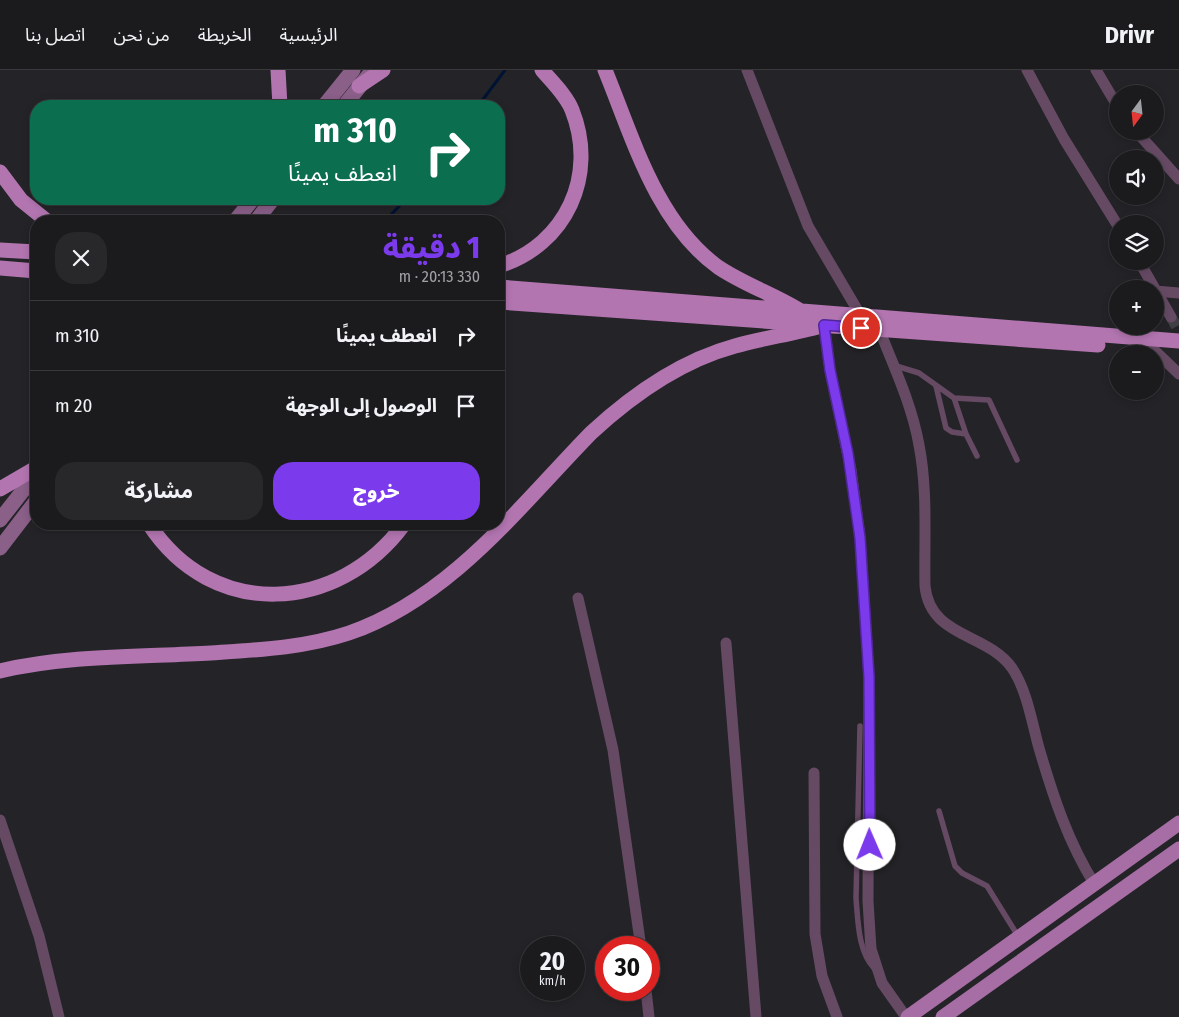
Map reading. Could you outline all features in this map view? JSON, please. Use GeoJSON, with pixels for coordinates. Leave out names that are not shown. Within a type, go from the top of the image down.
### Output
{"type":"FeatureCollection","features":[{"type":"Feature","properties":{"kind":"highway"},"geometry":{"type":"LineString","coordinates":[[278,70],[280,100]]}},
{"type":"Feature","properties":{"kind":"highway"},"geometry":{"type":"LineString","coordinates":[[359,86],[383,70]]}},
{"type":"Feature","properties":{"kind":"highway"},"geometry":{"type":"LineString","coordinates":[[505,263],[529,253],[559,226],[568,209],[580,172],[581,147],[571,109],[542,70]]}},
{"type":"Feature","properties":{"kind":"highway"},"geometry":{"type":"LineString","coordinates":[[606,70],[649,178],[689,240],[720,268],[802,312]]}},
{"type":"Feature","properties":{"kind":"highway"},"geometry":{"type":"LineString","coordinates":[[0,172],[21,200],[39,215]]}},
{"type":"Feature","properties":{"kind":"highway"},"geometry":{"type":"LineString","coordinates":[[0,250],[30,252]]}},
{"type":"Feature","properties":{"kind":"highway"},"geometry":{"type":"LineString","coordinates":[[0,268],[30,270]]}},
{"type":"Feature","properties":{"kind":"highway"},"geometry":{"type":"LineString","coordinates":[[505,287],[1179,341]]}},
{"type":"Feature","properties":{"kind":"highway"},"geometry":{"type":"LineString","coordinates":[[505,302],[1109,346]]}},
{"type":"Feature","properties":{"kind":"highway"},"geometry":{"type":"LineString","coordinates":[[505,522],[590,433],[615,411],[654,383],[691,362],[720,350],[823,326]]}},
{"type":"Feature","properties":{"kind":"highway"},"geometry":{"type":"LineString","coordinates":[[1164,350],[1179,351]]}},
{"type":"Feature","properties":{"kind":"highway"},"geometry":{"type":"LineString","coordinates":[[0,489],[30,472]]}},
{"type":"Feature","properties":{"kind":"highway"},"geometry":{"type":"LineString","coordinates":[[152,530],[167,550],[192,570],[235,588],[279,594],[308,591],[349,575],[375,557],[399,530]]}},
{"type":"Feature","properties":{"kind":"highway"},"geometry":{"type":"LineString","coordinates":[[0,672],[58,662],[296,646],[348,633],[368,626],[406,606],[454,573],[497,530]]}},
{"type":"Feature","properties":{"kind":"main road"},"geometry":{"type":"LineString","coordinates":[[329,100],[353,70]]}},
{"type":"Feature","properties":{"kind":"main road"},"geometry":{"type":"LineString","coordinates":[[348,100],[373,70]]}},
{"type":"Feature","properties":{"kind":"main road"},"geometry":{"type":"LineString","coordinates":[[240,215],[247,205]]}},
{"type":"Feature","properties":{"kind":"main road"},"geometry":{"type":"LineString","coordinates":[[261,215],[268,205]]}},
{"type":"Feature","properties":{"kind":"main road"},"geometry":{"type":"LineString","coordinates":[[0,520],[30,482]]}},
{"type":"Feature","properties":{"kind":"main road"},"geometry":{"type":"LineString","coordinates":[[0,548],[30,508]]}},
{"type":"Feature","properties":{"kind":"main road"},"geometry":{"type":"LineString","coordinates":[[907,1017],[1095,885],[1179,823]]}},
{"type":"Feature","properties":{"kind":"main road"},"geometry":{"type":"LineString","coordinates":[[943,1017],[1179,848]]}},
{"type":"Feature","properties":{"kind":"street"},"geometry":{"type":"LineString","coordinates":[[747,70],[808,226],[861,316]]}},
{"type":"Feature","properties":{"kind":"street"},"geometry":{"type":"LineString","coordinates":[[1027,70],[1064,139],[1111,215]]}},
{"type":"Feature","properties":{"kind":"street"},"geometry":{"type":"LineString","coordinates":[[1096,70],[1109,92]]}},
{"type":"Feature","properties":{"kind":"street"},"geometry":{"type":"LineString","coordinates":[[1144,140],[1179,179]]}},
{"type":"Feature","properties":{"kind":"street"},"geometry":{"type":"LineString","coordinates":[[1164,291],[1179,292]]}},
{"type":"Feature","properties":{"kind":"street"},"geometry":{"type":"LineString","coordinates":[[1164,305],[1171,317]]}},
{"type":"Feature","properties":{"kind":"street"},"geometry":{"type":"LineString","coordinates":[[823,326],[830,370],[850,462],[860,538],[870,692],[868,919],[871,949],[876,969],[889,995],[907,1017]]}},
{"type":"Feature","properties":{"kind":"street"},"geometry":{"type":"LineString","coordinates":[[879,329],[912,416],[922,460],[924,586],[927,601],[934,615],[946,626],[997,653],[1012,668],[1021,686],[1060,816],[1077,854],[1095,885]]}},
{"type":"Feature","properties":{"kind":"street"},"geometry":{"type":"LineString","coordinates":[[1164,360],[1179,374]]}},
{"type":"Feature","properties":{"kind":"street"},"geometry":{"type":"LineString","coordinates":[[578,598],[613,750],[639,936]]}},
{"type":"Feature","properties":{"kind":"street"},"geometry":{"type":"LineString","coordinates":[[726,643],[756,1017]]}},
{"type":"Feature","properties":{"kind":"street"},"geometry":{"type":"LineString","coordinates":[[814,773],[815,934],[822,976],[837,1017]]}},
{"type":"Feature","properties":{"kind":"street"},"geometry":{"type":"LineString","coordinates":[[0,820],[43,949],[60,1017]]}},
{"type":"Feature","properties":{"kind":"street"},"geometry":{"type":"LineString","coordinates":[[647,1001],[649,1017]]}},
{"type":"Feature","properties":{"kind":"lane"},"geometry":{"type":"LineString","coordinates":[[893,365],[919,373],[954,398],[985,399],[991,402],[1017,460]]}},
{"type":"Feature","properties":{"kind":"lane"},"geometry":{"type":"LineString","coordinates":[[936,386],[946,428],[952,432],[966,434]]}},
{"type":"Feature","properties":{"kind":"lane"},"geometry":{"type":"LineString","coordinates":[[954,398],[966,434],[977,456]]}},
{"type":"Feature","properties":{"kind":"lane"},"geometry":{"type":"LineString","coordinates":[[860,726],[856,898],[858,927],[865,953],[876,969]]}},
{"type":"Feature","properties":{"kind":"lane"},"geometry":{"type":"LineString","coordinates":[[939,811],[955,866],[962,873],[986,886],[1019,938]]}},
{"type":"Feature","properties":{"kind":"waterway"},"geometry":{"type":"LineString","coordinates":[[482,100],[505,70]]}},
{"type":"Feature","properties":{"kind":"waterway"},"geometry":{"type":"LineString","coordinates":[[391,215],[400,205]]}},
{"type":"Feature","properties":{"kind":"tunnel"},"geometry":{"type":"LineString","coordinates":[[1171,317],[1179,331]]}},
{"type":"Feature","properties":{"kind":"route"},"geometry":{"type":"LineString","coordinates":[[861,328],[824,325],[830,370],[838,402],[859,519],[869,677],[870,845]]}}]}
